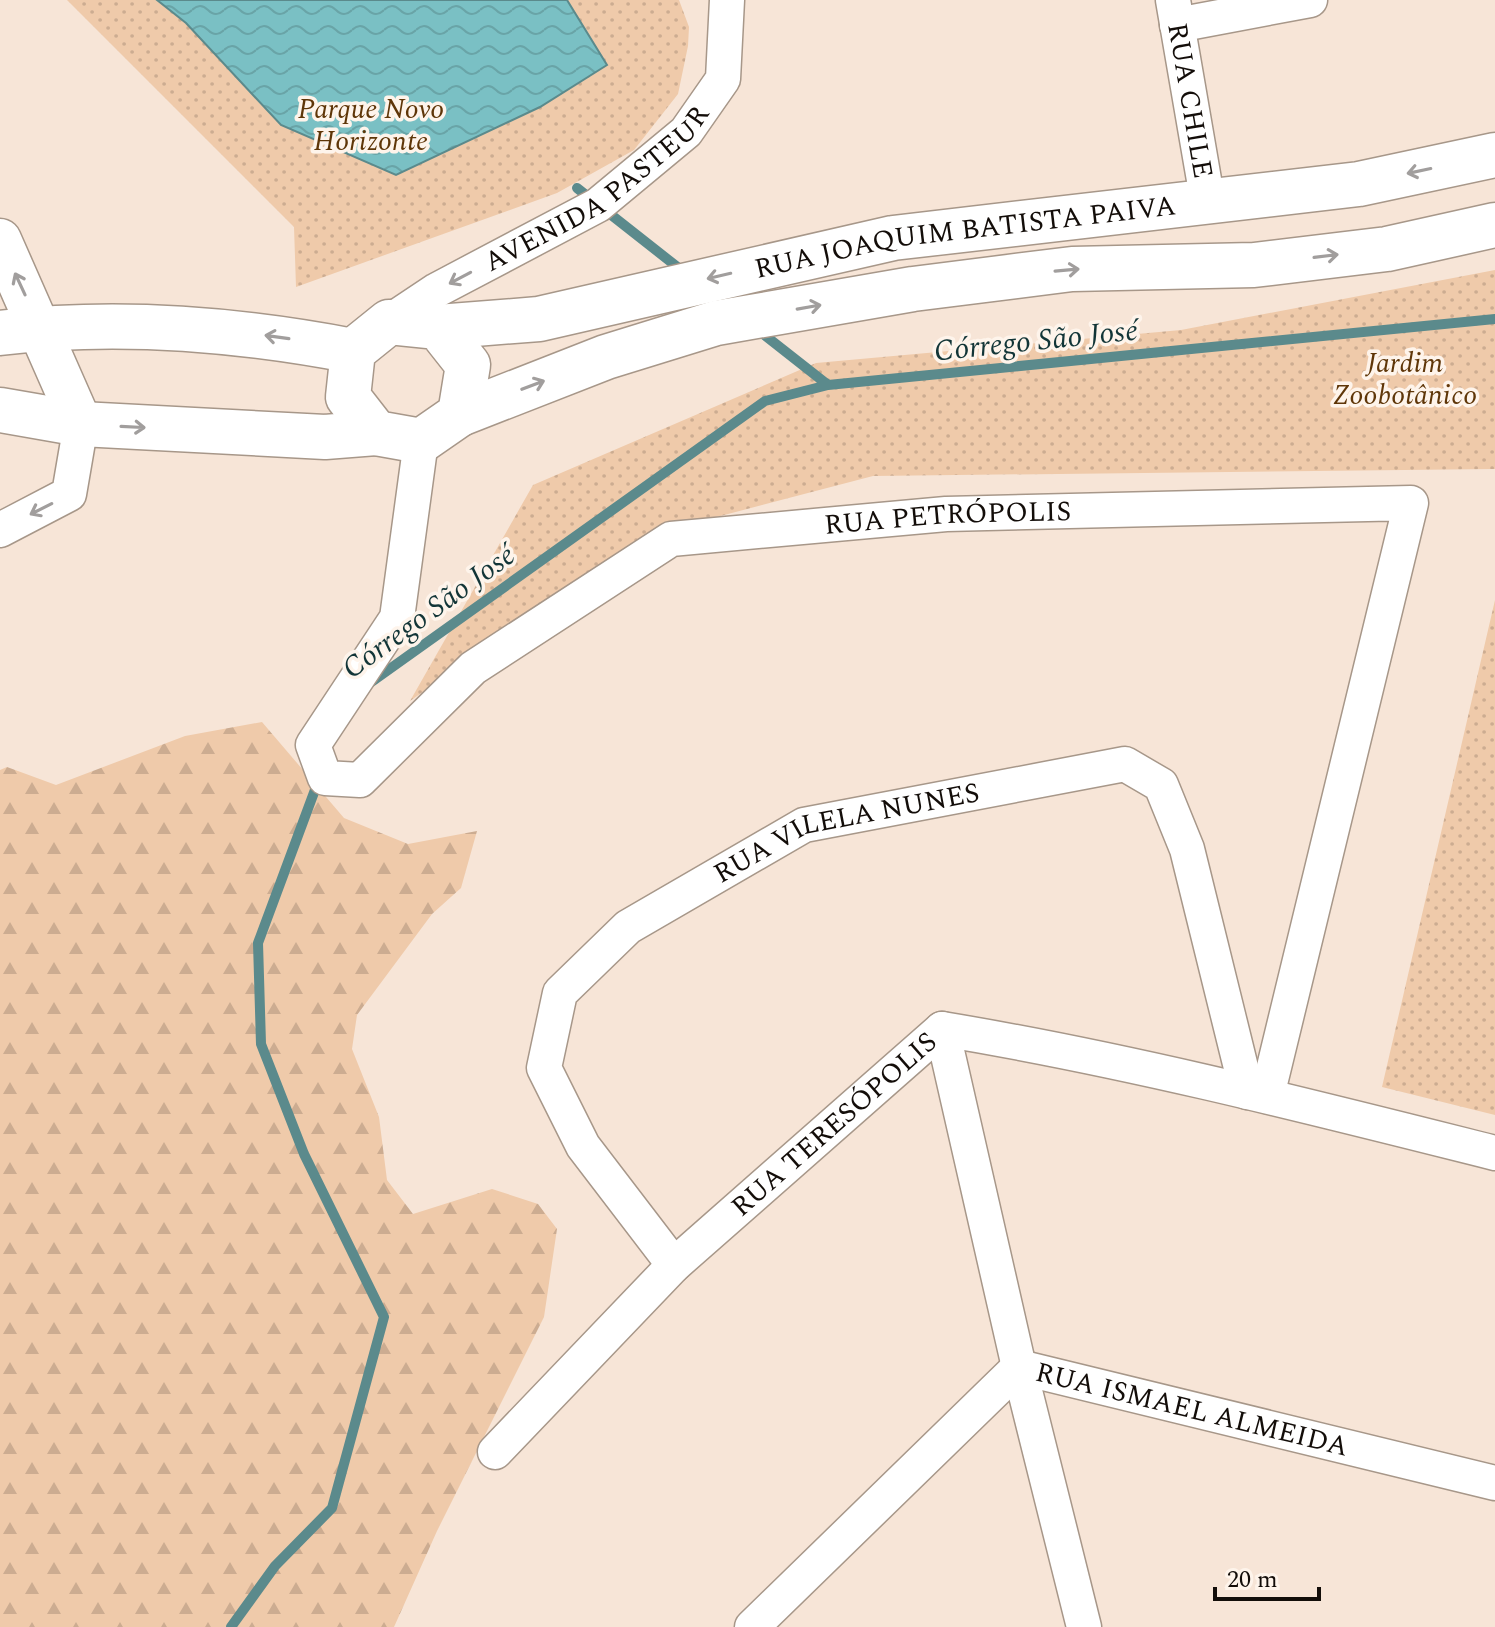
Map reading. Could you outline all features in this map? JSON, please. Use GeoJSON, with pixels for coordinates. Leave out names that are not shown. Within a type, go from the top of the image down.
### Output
{"type":"FeatureCollection","features":[{"type":"Feature","properties":{"kind":"main road","name":"RUA JOAQUIM BATISTA PAIVA"},"geometry":{"type":"LineString","coordinates":[[389,322],[438,327],[539,319],[893,238],[1359,184],[1495,155]]}},
{"type":"Feature","properties":{"kind":"main road","name":"RUA JOAQUIM BATISTA PAIVA"},"geometry":{"type":"LineString","coordinates":[[421,441],[460,414],[606,357],[716,323],[913,289],[1072,269],[1254,265],[1387,249],[1495,225]]}},
{"type":"Feature","properties":{"kind":"main road"},"geometry":{"type":"LineString","coordinates":[[376,433],[348,397],[353,351],[389,322]]}},
{"type":"Feature","properties":{"kind":"main road"},"geometry":{"type":"LineString","coordinates":[[20,331],[114,326],[274,336],[353,351]]}},
{"type":"Feature","properties":{"kind":"main road"},"geometry":{"type":"LineString","coordinates":[[438,327],[468,365],[460,414]]}},
{"type":"Feature","properties":{"kind":"main road"},"geometry":{"type":"LineString","coordinates":[[0,410],[81,424],[325,437],[376,433],[421,441]]}},
{"type":"Feature","properties":{"kind":"street","name":"AVENIDA PASTEUR"},"geometry":{"type":"LineString","coordinates":[[389,322],[437,290],[598,205],[686,132],[723,79],[727,0]]}},
{"type":"Feature","properties":{"kind":"street"},"geometry":{"type":"LineString","coordinates":[[1175,12],[1310,0]]}},
{"type":"Feature","properties":{"kind":"street","name":"RUA CHILE"},"geometry":{"type":"LineString","coordinates":[[1175,12],[1208,203]]}},
{"type":"Feature","properties":{"kind":"street"},"geometry":{"type":"LineString","coordinates":[[0,240],[20,331],[81,424],[69,494],[0,530]]}},
{"type":"Feature","properties":{"kind":"street","name":"RUA PETRÓPOLIS"},"geometry":{"type":"LineString","coordinates":[[421,441],[397,618],[313,745],[325,778],[360,780],[473,668],[671,539],[946,514],[1411,503],[1257,1094]]}},
{"type":"Feature","properties":{"kind":"street","name":"RUA VILELA NUNES"},"geometry":{"type":"LineString","coordinates":[[674,1265],[583,1146],[544,1068],[560,993],[628,927],[804,825],[1125,764],[1161,785],[1187,849],[1257,1094]]}},
{"type":"Feature","properties":{"kind":"street"},"geometry":{"type":"LineString","coordinates":[[942,1029],[1019,1367],[1084,1627]]}},
{"type":"Feature","properties":{"kind":"street","name":"RUA TERESÓPOLIS"},"geometry":{"type":"LineString","coordinates":[[495,1452],[674,1265],[942,1029],[1027,1043],[1257,1094],[1495,1153]]}},
{"type":"Feature","properties":{"kind":"street","name":"RUA ISMAEL ALMEIDA"},"geometry":{"type":"LineString","coordinates":[[752,1627],[1019,1367],[1495,1483]]}},
{"type":"Feature","properties":{"kind":"green space","name":"Parque Novo Horizonte"},"geometry":{"type":"Polygon","coordinates":[[[67,0],[679,0],[689,27],[688,46],[678,94],[634,150],[557,193],[296,287],[294,227],[67,0]]]}},
{"type":"Feature","properties":{"kind":"green space","name":"Jardim Zoobotânico"},"geometry":{"type":"Polygon","coordinates":[[[1495,270],[1495,469],[873,476],[644,536],[410,701],[533,485],[816,363],[1181,330],[1495,270]]]}},
{"type":"Feature","properties":{"kind":"green space"},"geometry":{"type":"Polygon","coordinates":[[[1495,600],[1495,1115],[1382,1087],[1495,600]]]}},
{"type":"Feature","properties":{"kind":"green space"},"geometry":{"type":"Polygon","coordinates":[[[262,722],[344,818],[408,844],[477,831],[461,888],[432,914],[357,1015],[352,1049],[379,1117],[387,1180],[413,1214],[492,1189],[538,1204],[557,1229],[544,1317],[437,1531],[394,1627],[0,1627],[0,770],[7,767],[56,785],[185,736],[262,722]]]}},
{"type":"Feature","properties":{"kind":"water"},"geometry":{"type":"Polygon","coordinates":[[[157,0],[567,0],[607,65],[540,107],[396,175],[281,125],[186,23],[157,0]]]}},
{"type":"Feature","properties":{"kind":"waterway"},"geometry":{"type":"LineString","coordinates":[[577,188],[685,273]]}},
{"type":"Feature","properties":{"kind":"waterway","name":"Córrego São José"},"geometry":{"type":"LineString","coordinates":[[370,683],[765,401],[828,385],[1495,319]]}},
{"type":"Feature","properties":{"kind":"waterway"},"geometry":{"type":"LineString","coordinates":[[758,330],[828,385]]}},
{"type":"Feature","properties":{"kind":"waterway","name":"Córrego São José"},"geometry":{"type":"LineString","coordinates":[[231,1627],[275,1566],[332,1508],[384,1317],[304,1154],[261,1044],[258,943],[319,779]]}}]}
